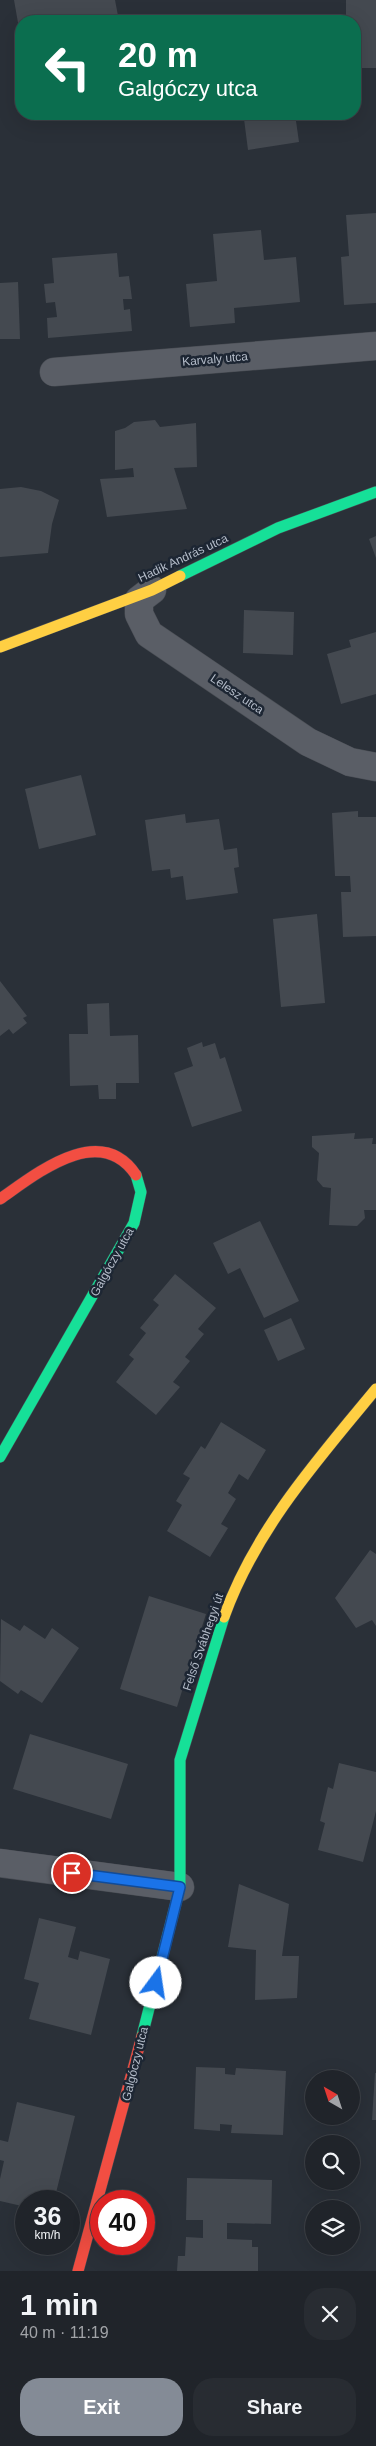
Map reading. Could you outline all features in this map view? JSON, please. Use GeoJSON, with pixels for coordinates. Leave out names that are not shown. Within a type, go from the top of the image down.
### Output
{"type":"FeatureCollection","features":[{"type":"Feature","properties":{"kind":"street","name":"Karvaly utca"},"geometry":{"type":"LineString","coordinates":[[54,372],[376,346]]}},
{"type":"Feature","properties":{"kind":"street","name":"Hadik András utca"},"geometry":{"type":"LineString","coordinates":[[0,647],[152,590],[278,528],[376,492]]}},
{"type":"Feature","properties":{"kind":"street","name":"Lelesz utca"},"geometry":{"type":"LineString","coordinates":[[152,590],[139,600],[139,614],[149,634],[308,742],[350,762],[376,767]]}},
{"type":"Feature","properties":{"kind":"street","name":"Galgóczy utca"},"geometry":{"type":"LineString","coordinates":[[0,1199],[59,1161],[89,1150],[118,1156],[134,1170],[143,1190],[134,1223],[0,1457]]}},
{"type":"Feature","properties":{"kind":"street","name":"Felső Svábhegyi út"},"geometry":{"type":"LineString","coordinates":[[180,1887],[180,1760],[208,1661],[230,1601],[270,1525],[311,1467],[376,1389]]}},
{"type":"Feature","properties":{"kind":"street"},"geometry":{"type":"LineString","coordinates":[[0,1863],[180,1887]]}},
{"type":"Feature","properties":{"kind":"street","name":"Galgóczy utca"},"geometry":{"type":"LineString","coordinates":[[78,2271],[122,2116],[180,1887]]}},
{"type":"Feature","properties":{"kind":"building"},"geometry":{"type":"Polygon","coordinates":[[[14,0],[115,0],[118,15],[17,15],[14,0]]]}},
{"type":"Feature","properties":{"kind":"building"},"geometry":{"type":"Polygon","coordinates":[[[346,0],[376,0],[376,68],[361,68],[361,15],[346,15],[346,0]]]}},
{"type":"Feature","properties":{"kind":"building"},"geometry":{"type":"Polygon","coordinates":[[[244,120],[296,120],[299,142],[248,150],[244,120]]]}},
{"type":"Feature","properties":{"kind":"building"},"geometry":{"type":"Polygon","coordinates":[[[376,213],[376,303],[344,305],[341,257],[349,256],[346,215],[376,213]]]}},
{"type":"Feature","properties":{"kind":"building"},"geometry":{"type":"Polygon","coordinates":[[[261,230],[264,260],[296,257],[300,302],[234,308],[235,323],[190,327],[186,284],[217,281],[213,234],[261,230]]]}},
{"type":"Feature","properties":{"kind":"building"},"geometry":{"type":"Polygon","coordinates":[[[117,253],[119,277],[129,276],[132,299],[123,299],[124,310],[130,309],[132,331],[48,338],[47,318],[57,317],[55,302],[46,303],[44,284],[54,283],[52,258],[117,253]]]}},
{"type":"Feature","properties":{"kind":"building"},"geometry":{"type":"Polygon","coordinates":[[[18,282],[20,339],[0,339],[0,283],[18,282]]]}},
{"type":"Feature","properties":{"kind":"building"},"geometry":{"type":"Polygon","coordinates":[[[155,420],[160,427],[196,423],[197,467],[174,468],[187,509],[107,517],[100,479],[134,477],[133,468],[115,470],[115,431],[125,428],[134,422],[155,420]]]}},
{"type":"Feature","properties":{"kind":"building"},"geometry":{"type":"Polygon","coordinates":[[[21,487],[41,491],[59,500],[52,524],[48,553],[0,557],[0,489],[21,487]]]}},
{"type":"Feature","properties":{"kind":"building"},"geometry":{"type":"Polygon","coordinates":[[[376,536],[376,558],[369,539],[376,536]]]}},
{"type":"Feature","properties":{"kind":"building"},"geometry":{"type":"Polygon","coordinates":[[[244,610],[294,612],[293,655],[243,653],[244,610]]]}},
{"type":"Feature","properties":{"kind":"building"},"geometry":{"type":"Polygon","coordinates":[[[376,632],[376,694],[341,704],[327,654],[351,647],[349,640],[376,632]]]}},
{"type":"Feature","properties":{"kind":"building"},"geometry":{"type":"Polygon","coordinates":[[[81,775],[96,835],[39,849],[25,789],[81,775]]]}},
{"type":"Feature","properties":{"kind":"building"},"geometry":{"type":"Polygon","coordinates":[[[358,811],[358,817],[376,817],[376,936],[343,937],[341,892],[351,892],[350,876],[335,876],[332,813],[358,811]]]}},
{"type":"Feature","properties":{"kind":"building"},"geometry":{"type":"Polygon","coordinates":[[[185,814],[186,823],[219,819],[224,850],[237,848],[239,867],[234,868],[238,893],[186,900],[183,876],[171,878],[170,869],[152,871],[145,820],[185,814]]]}},
{"type":"Feature","properties":{"kind":"building"},"geometry":{"type":"Polygon","coordinates":[[[317,914],[325,1003],[281,1007],[273,919],[317,914]]]}},
{"type":"Feature","properties":{"kind":"building"},"geometry":{"type":"Polygon","coordinates":[[[0,981],[27,1016],[23,1018],[27,1023],[13,1034],[9,1029],[0,1036],[0,981]]]}},
{"type":"Feature","properties":{"kind":"building"},"geometry":{"type":"Polygon","coordinates":[[[109,1003],[110,1036],[138,1035],[139,1083],[116,1083],[116,1099],[99,1099],[98,1085],[70,1086],[69,1034],[88,1034],[87,1004],[109,1003]]]}},
{"type":"Feature","properties":{"kind":"building"},"geometry":{"type":"Polygon","coordinates":[[[202,1042],[203,1047],[215,1043],[220,1059],[225,1057],[242,1111],[192,1127],[174,1073],[193,1066],[187,1048],[202,1042]]]}},
{"type":"Feature","properties":{"kind":"building"},"geometry":{"type":"Polygon","coordinates":[[[355,1133],[354,1139],[373,1138],[372,1144],[376,1144],[376,1210],[364,1210],[365,1218],[357,1226],[329,1225],[331,1188],[323,1187],[317,1180],[319,1153],[312,1147],[312,1136],[355,1133]]]}},
{"type":"Feature","properties":{"kind":"building"},"geometry":{"type":"Polygon","coordinates":[[[260,1221],[299,1301],[264,1318],[240,1268],[228,1274],[213,1243],[260,1221]]]}},
{"type":"Feature","properties":{"kind":"building"},"geometry":{"type":"Polygon","coordinates":[[[175,1274],[216,1308],[198,1329],[204,1334],[185,1357],[190,1361],[173,1382],[180,1387],[156,1415],[116,1382],[134,1359],[129,1355],[146,1333],[140,1328],[159,1305],[153,1300],[175,1274]]]}},
{"type":"Feature","properties":{"kind":"building"},"geometry":{"type":"Polygon","coordinates":[[[291,1318],[305,1349],[278,1361],[264,1330],[291,1318]]]}},
{"type":"Feature","properties":{"kind":"building"},"geometry":{"type":"Polygon","coordinates":[[[221,1422],[266,1450],[248,1480],[239,1474],[228,1493],[236,1499],[221,1524],[228,1528],[210,1557],[167,1531],[182,1505],[176,1501],[190,1478],[183,1474],[201,1446],[205,1449],[221,1422]]]}},
{"type":"Feature","properties":{"kind":"building"},"geometry":{"type":"Polygon","coordinates":[[[370,1550],[376,1554],[376,1626],[372,1620],[356,1628],[335,1598],[370,1550]]]}},
{"type":"Feature","properties":{"kind":"building"},"geometry":{"type":"Polygon","coordinates":[[[149,1596],[206,1614],[177,1707],[120,1689],[149,1596]]]}},
{"type":"Feature","properties":{"kind":"building"},"geometry":{"type":"Polygon","coordinates":[[[1,1619],[20,1631],[24,1625],[45,1639],[52,1628],[79,1648],[42,1703],[21,1690],[18,1694],[0,1681],[1,1619]]]}},
{"type":"Feature","properties":{"kind":"building"},"geometry":{"type":"Polygon","coordinates":[[[30,1734],[128,1764],[111,1819],[13,1789],[30,1734]]]}},
{"type":"Feature","properties":{"kind":"building"},"geometry":{"type":"Polygon","coordinates":[[[339,1763],[376,1772],[376,1811],[363,1862],[318,1850],[325,1823],[320,1821],[328,1787],[333,1789],[339,1763]]]}},
{"type":"Feature","properties":{"kind":"building"},"geometry":{"type":"Polygon","coordinates":[[[239,1884],[289,1904],[282,1956],[299,1956],[297,1998],[255,2000],[256,1950],[228,1947],[239,1884]]]}},
{"type":"Feature","properties":{"kind":"building"},"geometry":{"type":"Polygon","coordinates":[[[39,1918],[76,1927],[68,1957],[78,1960],[80,1951],[110,1959],[91,2035],[29,2019],[39,1983],[24,1979],[39,1918]]]}},
{"type":"Feature","properties":{"kind":"building"},"geometry":{"type":"Polygon","coordinates":[[[196,2067],[225,2068],[225,2074],[235,2075],[236,2068],[286,2071],[283,2135],[231,2133],[232,2125],[220,2124],[220,2131],[194,2129],[196,2067]]]}},
{"type":"Feature","properties":{"kind":"building"},"geometry":{"type":"Polygon","coordinates":[[[375,2073],[376,2120],[372,2120],[375,2073]]]}},
{"type":"Feature","properties":{"kind":"building"},"geometry":{"type":"Polygon","coordinates":[[[17,2102],[75,2116],[57,2190],[15,2190],[15,2204],[0,2201],[0,2179],[4,2161],[0,2160],[0,2140],[8,2142],[17,2102]]]}},
{"type":"Feature","properties":{"kind":"building"},"geometry":{"type":"Polygon","coordinates":[[[187,2178],[272,2180],[271,2224],[227,2223],[227,2239],[252,2240],[252,2247],[258,2247],[258,2271],[177,2271],[178,2256],[185,2256],[186,2237],[203,2238],[203,2220],[186,2220],[187,2178]]]}},
{"type":"Feature","properties":{"kind":"traffic: fast"},"geometry":{"type":"LineString","coordinates":[[180,576],[278,528],[376,492]]}},
{"type":"Feature","properties":{"kind":"traffic: fast"},"geometry":{"type":"LineString","coordinates":[[0,1457],[134,1223],[141,1192],[136,1175]]}},
{"type":"Feature","properties":{"kind":"traffic: fast"},"geometry":{"type":"LineString","coordinates":[[142,2036],[180,1887],[180,1760],[224,1617]]}},
{"type":"Feature","properties":{"kind":"traffic: slow"},"geometry":{"type":"LineString","coordinates":[[0,647],[152,590],[180,576]]}},
{"type":"Feature","properties":{"kind":"traffic: slow"},"geometry":{"type":"LineString","coordinates":[[224,1617],[237,1585],[270,1525],[332,1442],[376,1389]]}},
{"type":"Feature","properties":{"kind":"traffic: jam"},"geometry":{"type":"LineString","coordinates":[[0,1199],[49,1166],[68,1157],[87,1152],[105,1152],[121,1160],[136,1175]]}},
{"type":"Feature","properties":{"kind":"traffic: jam"},"geometry":{"type":"LineString","coordinates":[[78,2271],[142,2036]]}},
{"type":"Feature","properties":{"kind":"route"},"geometry":{"type":"LineString","coordinates":[[72,1873],[180,1887],[156,1983]]}}]}
